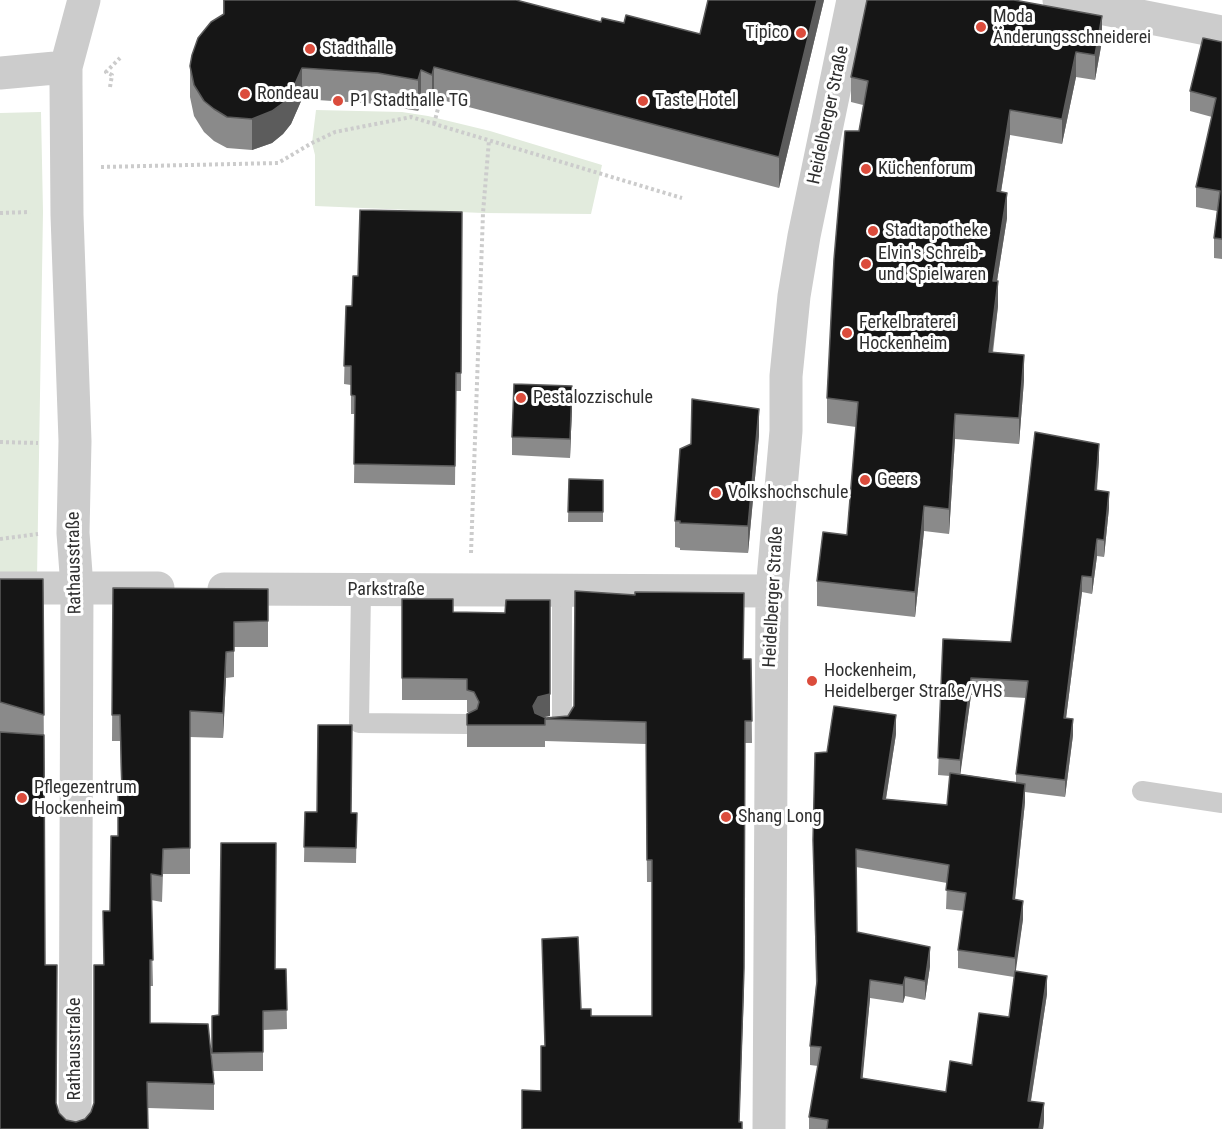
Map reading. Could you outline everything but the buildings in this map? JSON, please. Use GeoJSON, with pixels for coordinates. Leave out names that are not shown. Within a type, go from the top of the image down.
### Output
{"type":"FeatureCollection","features":[{"type":"Feature","properties":{"kind":"street","name":"Rathausstraße"},"geometry":{"type":"LineString","coordinates":[[75,1129],[77,587],[73,533],[75,472],[66,67],[84,0]]}},
{"type":"Feature","properties":{"kind":"street","name":"Heidelberger Straße"},"geometry":{"type":"LineString","coordinates":[[769,1129],[772,591],[786,431],[786,376],[794,296],[807,217],[853,0]]}},
{"type":"Feature","properties":{"kind":"street"},"geometry":{"type":"LineString","coordinates":[[1059,0],[1222,32]]}},
{"type":"Feature","properties":{"kind":"street"},"geometry":{"type":"LineString","coordinates":[[0,73],[66,67]]}},
{"type":"Feature","properties":{"kind":"street","name":"Parkstraße"},"geometry":{"type":"LineString","coordinates":[[0,588],[772,591]]}},
{"type":"Feature","properties":{"kind":"lane"},"geometry":{"type":"LineString","coordinates":[[361,590],[359,723],[467,724]]}},
{"type":"Feature","properties":{"kind":"lane"},"geometry":{"type":"LineString","coordinates":[[545,728],[562,727],[562,591]]}},
{"type":"Feature","properties":{"kind":"lane"},"geometry":{"type":"LineString","coordinates":[[1142,791],[1222,803]]}},
{"type":"Feature","properties":{"kind":"path"},"geometry":{"type":"LineString","coordinates":[[110,87],[112,75],[106,72],[120,58]]}},
{"type":"Feature","properties":{"kind":"path"},"geometry":{"type":"LineString","coordinates":[[434,124],[442,90]]}},
{"type":"Feature","properties":{"kind":"path"},"geometry":{"type":"LineString","coordinates":[[67,168],[278,164],[335,132],[411,117],[682,198]]}},
{"type":"Feature","properties":{"kind":"path"},"geometry":{"type":"LineString","coordinates":[[470,591],[483,213],[489,140]]}},
{"type":"Feature","properties":{"kind":"shaded area"},"geometry":{"type":"Polygon","coordinates":[[[316,110],[402,112],[428,116],[490,131],[602,165],[591,214],[483,213],[315,206],[315,155],[312,143],[316,110]]]}},
{"type":"Feature","properties":{"kind":"shaded area"},"geometry":{"type":"Polygon","coordinates":[[[41,112],[43,212],[37,578],[0,579],[0,113],[41,112]]]}},
{"type":"Feature","properties":{"kind":"place","name":"Moda Änderungsschneiderei"},"geometry":{"type":"Point","coordinates":[981,27]}},
{"type":"Feature","properties":{"kind":"place","name":"Tipico"},"geometry":{"type":"Point","coordinates":[801,33]}},
{"type":"Feature","properties":{"kind":"place","name":"Stadthalle"},"geometry":{"type":"Point","coordinates":[310,49]}},
{"type":"Feature","properties":{"kind":"place","name":"Rondeau"},"geometry":{"type":"Point","coordinates":[245,94]}},
{"type":"Feature","properties":{"kind":"place","name":"P1 Stadthalle TG"},"geometry":{"type":"Point","coordinates":[338,101]}},
{"type":"Feature","properties":{"kind":"place","name":"Taste Hotel"},"geometry":{"type":"Point","coordinates":[643,101]}},
{"type":"Feature","properties":{"kind":"place","name":"Küchenforum"},"geometry":{"type":"Point","coordinates":[866,169]}},
{"type":"Feature","properties":{"kind":"place","name":"Stadtapotheke"},"geometry":{"type":"Point","coordinates":[873,231]}},
{"type":"Feature","properties":{"kind":"place","name":"Elvin's Schreib- und Spielwaren"},"geometry":{"type":"Point","coordinates":[866,264]}},
{"type":"Feature","properties":{"kind":"place","name":"Ferkelbraterei Hockenheim"},"geometry":{"type":"Point","coordinates":[847,333]}},
{"type":"Feature","properties":{"kind":"place","name":"Pestalozzischule"},"geometry":{"type":"Point","coordinates":[521,398]}},
{"type":"Feature","properties":{"kind":"place","name":"Geers"},"geometry":{"type":"Point","coordinates":[865,480]}},
{"type":"Feature","properties":{"kind":"place","name":"Volkshochschule"},"geometry":{"type":"Point","coordinates":[716,493]}},
{"type":"Feature","properties":{"kind":"place","name":"Hockenheim, Heidelberger Straße/VHS"},"geometry":{"type":"Point","coordinates":[812,681]}},
{"type":"Feature","properties":{"kind":"place","name":"Pflegezentrum Hockenheim"},"geometry":{"type":"Point","coordinates":[22,798]}},
{"type":"Feature","properties":{"kind":"place","name":"Shang Long"},"geometry":{"type":"Point","coordinates":[726,817]}}]}
